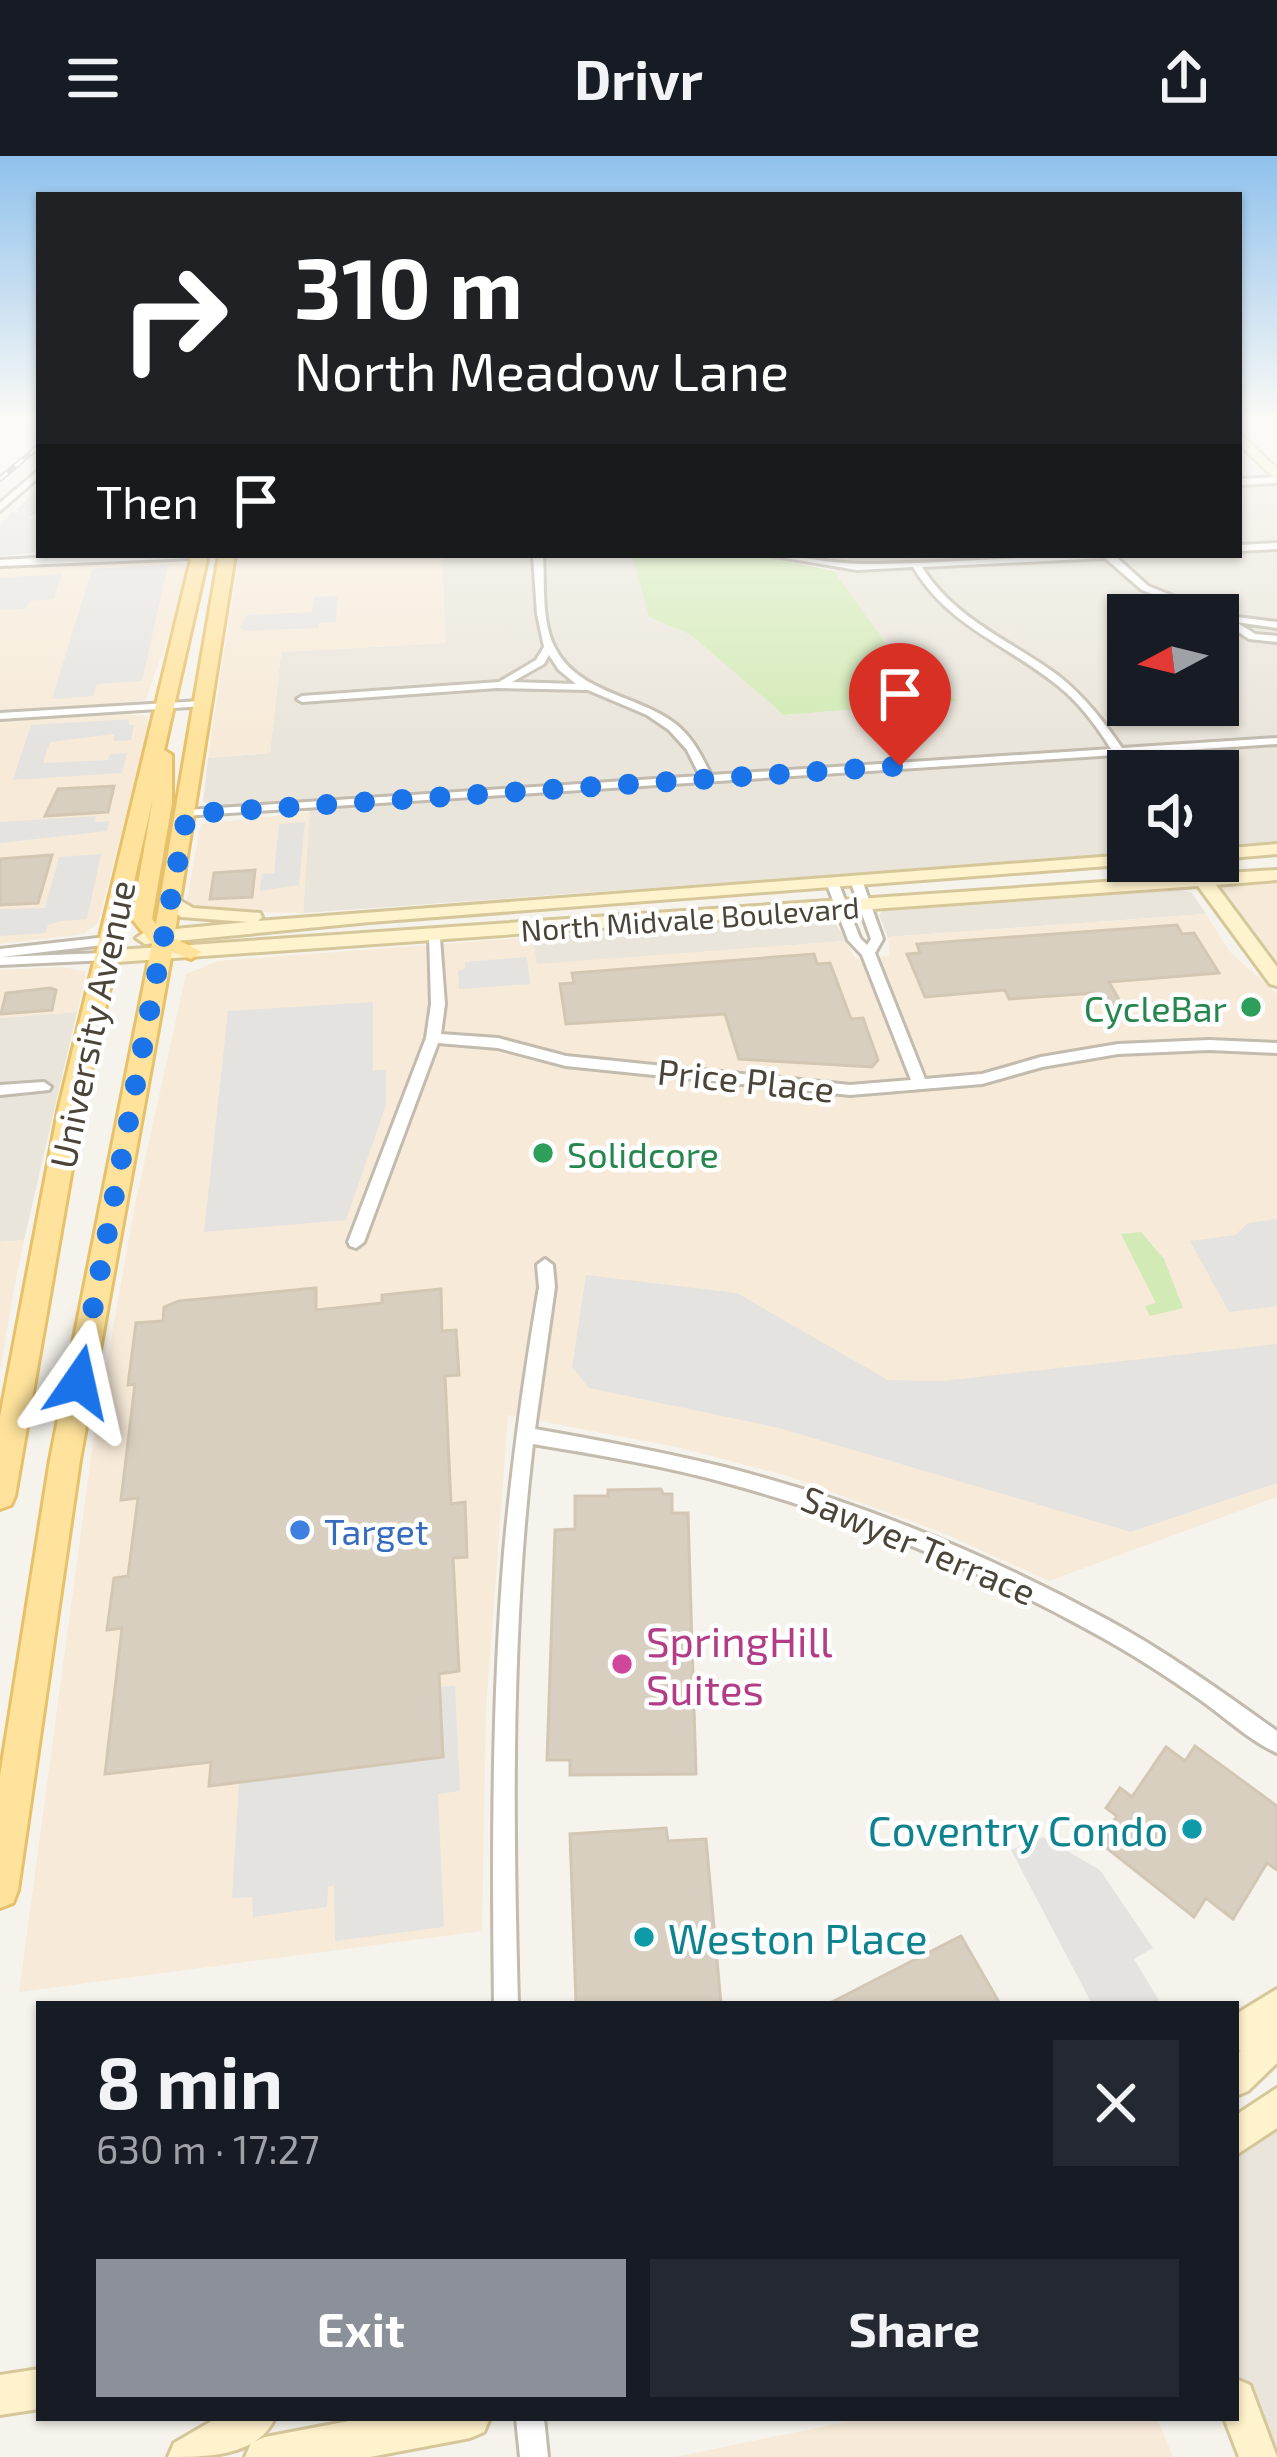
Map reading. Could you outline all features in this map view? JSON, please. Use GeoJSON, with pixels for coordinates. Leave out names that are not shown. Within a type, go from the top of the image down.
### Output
{"type":"FeatureCollection","features":[{"type":"Feature","properties":{"kind":"main road","name":"University Avenue"},"geometry":{"type":"LineString","coordinates":[[0,1496],[46,1232],[105,949],[197,558]]}},
{"type":"Feature","properties":{"kind":"main road"},"geometry":{"type":"LineString","coordinates":[[214,558],[224,577]]}},
{"type":"Feature","properties":{"kind":"main road","name":"University Avenue"},"geometry":{"type":"LineString","coordinates":[[0,1889],[69,1440],[166,945],[227,558]]}},
{"type":"Feature","properties":{"kind":"main road"},"geometry":{"type":"LineString","coordinates":[[157,742],[165,780],[141,909],[144,926],[166,945]]}},
{"type":"Feature","properties":{"kind":"main road"},"geometry":{"type":"LineString","coordinates":[[1239,852],[1277,849]]}},
{"type":"Feature","properties":{"kind":"main road","name":"North Midvale Boulevard"},"geometry":{"type":"LineString","coordinates":[[166,945],[370,916],[1107,862]]}},
{"type":"Feature","properties":{"kind":"main road","name":"North Midvale Boulevard"},"geometry":{"type":"LineString","coordinates":[[1239,878],[1277,875]]}},
{"type":"Feature","properties":{"kind":"main road","name":"North Midvale Boulevard"},"geometry":{"type":"LineString","coordinates":[[105,949],[434,938],[1189,882]]}},
{"type":"Feature","properties":{"kind":"main road"},"geometry":{"type":"LineString","coordinates":[[1204,882],[1277,980]]}},
{"type":"Feature","properties":{"kind":"main road"},"geometry":{"type":"LineString","coordinates":[[171,900],[197,915],[370,916]]}},
{"type":"Feature","properties":{"kind":"main road"},"geometry":{"type":"LineString","coordinates":[[1239,2033],[1277,2006]]}},
{"type":"Feature","properties":{"kind":"main road"},"geometry":{"type":"LineString","coordinates":[[1239,2076],[1265,2050],[1277,2017]]}},
{"type":"Feature","properties":{"kind":"main road"},"geometry":{"type":"LineString","coordinates":[[1239,2135],[1277,2106]]}},
{"type":"Feature","properties":{"kind":"main road"},"geometry":{"type":"LineString","coordinates":[[0,2395],[36,2389]]}},
{"type":"Feature","properties":{"kind":"main road"},"geometry":{"type":"LineString","coordinates":[[1239,2407],[1259,2457]]}},
{"type":"Feature","properties":{"kind":"main road"},"geometry":{"type":"LineString","coordinates":[[188,2457],[250,2421]]}},
{"type":"Feature","properties":{"kind":"main road"},"geometry":{"type":"LineString","coordinates":[[265,2457],[454,2421]]}},
{"type":"Feature","properties":{"kind":"street"},"geometry":{"type":"LineString","coordinates":[[1242,548],[1277,545]]}},
{"type":"Feature","properties":{"kind":"street"},"geometry":{"type":"LineString","coordinates":[[78,560],[93,558]]}},
{"type":"Feature","properties":{"kind":"street"},"geometry":{"type":"LineString","coordinates":[[0,563],[126,558]]}},
{"type":"Feature","properties":{"kind":"street"},"geometry":{"type":"LineString","coordinates":[[497,686],[540,662],[549,646],[538,558]]}},
{"type":"Feature","properties":{"kind":"street"},"geometry":{"type":"LineString","coordinates":[[790,558],[836,566],[1050,558]]}},
{"type":"Feature","properties":{"kind":"street"},"geometry":{"type":"LineString","coordinates":[[1111,558],[1144,588],[1160,594]]}},
{"type":"Feature","properties":{"kind":"street"},"geometry":{"type":"LineString","coordinates":[[916,565],[957,614],[1067,688],[1118,750]]}},
{"type":"Feature","properties":{"kind":"street"},"geometry":{"type":"LineString","coordinates":[[1239,619],[1277,625]]}},
{"type":"Feature","properties":{"kind":"street"},"geometry":{"type":"LineString","coordinates":[[1239,629],[1253,637],[1277,639]]}},
{"type":"Feature","properties":{"kind":"street"},"geometry":{"type":"LineString","coordinates":[[549,646],[588,687]]}},
{"type":"Feature","properties":{"kind":"street"},"geometry":{"type":"LineString","coordinates":[[302,699],[497,686],[588,687],[670,722],[693,745],[707,779]]}},
{"type":"Feature","properties":{"kind":"street"},"geometry":{"type":"LineString","coordinates":[[0,716],[201,704]]}},
{"type":"Feature","properties":{"kind":"street"},"geometry":{"type":"LineString","coordinates":[[1135,750],[1277,741]]}},
{"type":"Feature","properties":{"kind":"street"},"geometry":{"type":"LineString","coordinates":[[187,814],[1107,752]]}},
{"type":"Feature","properties":{"kind":"street"},"geometry":{"type":"LineString","coordinates":[[856,880],[878,939],[868,953]]}},
{"type":"Feature","properties":{"kind":"street"},"geometry":{"type":"LineString","coordinates":[[832,882],[854,940],[868,953],[920,1085]]}},
{"type":"Feature","properties":{"kind":"street"},"geometry":{"type":"LineString","coordinates":[[356,1242],[433,1038],[438,1004],[434,938]]}},
{"type":"Feature","properties":{"kind":"street"},"geometry":{"type":"LineString","coordinates":[[0,957],[105,949]]}},
{"type":"Feature","properties":{"kind":"street","name":"Price Place"},"geometry":{"type":"LineString","coordinates":[[433,1038],[498,1043],[566,1061],[833,1090],[982,1079],[1041,1062],[1118,1049],[1277,1048]]}},
{"type":"Feature","properties":{"kind":"street"},"geometry":{"type":"LineString","coordinates":[[0,1090],[44,1087]]}},
{"type":"Feature","properties":{"kind":"street"},"geometry":{"type":"LineString","coordinates":[[506,2001],[501,1747],[525,1435],[547,1286],[545,1265]]}},
{"type":"Feature","properties":{"kind":"street","name":"Sawyer Terrace"},"geometry":{"type":"LineString","coordinates":[[525,1435],[692,1463],[818,1498],[908,1532],[1070,1609],[1219,1699],[1277,1743]]}},
{"type":"Feature","properties":{"kind":"street"},"geometry":{"type":"LineString","coordinates":[[530,2421],[534,2457]]}},
{"type":"Feature","properties":{"kind":"shaded area"},"geometry":{"type":"Polygon","coordinates":[[[0,525],[36,525],[33,553],[0,556],[0,525]]]}},
{"type":"Feature","properties":{"kind":"shaded area"},"geometry":{"type":"Polygon","coordinates":[[[1242,525],[1277,525],[1277,843],[1239,846],[1239,750],[1107,750],[1107,856],[303,913],[310,802],[219,807],[203,802],[208,758],[270,753],[281,652],[445,643],[442,558],[641,558],[634,559],[649,617],[691,635],[784,715],[955,701],[898,660],[834,571],[831,558],[1242,558],[1242,525]]]}},
{"type":"Feature","properties":{"kind":"shaded area"},"geometry":{"type":"Polygon","coordinates":[[[239,558],[442,558],[446,643],[281,652],[270,753],[208,758],[239,558]]]}},
{"type":"Feature","properties":{"kind":"shaded area"},"geometry":{"type":"Polygon","coordinates":[[[175,561],[186,566],[172,626],[146,699],[126,705],[0,712],[0,565],[175,561]]]}},
{"type":"Feature","properties":{"kind":"shaded area"},"geometry":{"type":"Polygon","coordinates":[[[168,565],[142,681],[97,684],[93,696],[52,699],[92,569],[168,565]]]}},
{"type":"Feature","properties":{"kind":"shaded area"},"geometry":{"type":"Polygon","coordinates":[[[62,574],[54,599],[30,601],[26,609],[0,610],[0,578],[62,574]]]}},
{"type":"Feature","properties":{"kind":"shaded area"},"geometry":{"type":"Polygon","coordinates":[[[338,596],[336,622],[319,623],[318,628],[244,631],[240,627],[247,615],[312,612],[314,597],[338,596]]]}},
{"type":"Feature","properties":{"kind":"shaded area"},"geometry":{"type":"Polygon","coordinates":[[[145,716],[150,723],[98,923],[83,934],[0,944],[0,720],[145,716]]]}},
{"type":"Feature","properties":{"kind":"shaded area"},"geometry":{"type":"Polygon","coordinates":[[[129,719],[129,725],[134,725],[131,740],[114,741],[114,734],[50,742],[43,763],[108,760],[110,754],[127,753],[122,773],[13,780],[31,725],[129,719]]]}},
{"type":"Feature","properties":{"kind":"shaded area"},"geometry":{"type":"Polygon","coordinates":[[[310,812],[303,913],[203,911],[186,904],[201,824],[310,812]]]}},
{"type":"Feature","properties":{"kind":"shaded area"},"geometry":{"type":"Polygon","coordinates":[[[96,816],[95,822],[109,821],[107,831],[0,843],[0,822],[96,816]]]}},
{"type":"Feature","properties":{"kind":"shaded area"},"geometry":{"type":"Polygon","coordinates":[[[305,822],[299,885],[260,891],[262,874],[274,873],[279,824],[305,822]]]}},
{"type":"Feature","properties":{"kind":"shaded area"},"geometry":{"type":"Polygon","coordinates":[[[101,854],[87,919],[48,925],[45,933],[0,936],[0,909],[45,908],[59,857],[101,854]]]}},
{"type":"Feature","properties":{"kind":"shaded area"},"geometry":{"type":"Polygon","coordinates":[[[1277,875],[1277,980],[1204,882],[1239,882],[1239,878],[1277,875]]]}},
{"type":"Feature","properties":{"kind":"shaded area"},"geometry":{"type":"Polygon","coordinates":[[[1178,889],[1192,893],[1206,914],[888,937],[879,915],[884,910],[1178,889]]]}},
{"type":"Feature","properties":{"kind":"shaded area"},"geometry":{"type":"Polygon","coordinates":[[[1206,914],[1230,952],[1277,994],[1277,1497],[1049,1581],[941,1532],[788,1476],[677,1447],[508,1415],[486,1709],[482,1931],[19,1992],[94,1435],[135,1205],[186,974],[218,961],[533,937],[537,964],[846,941],[856,959],[890,956],[888,937],[1206,914]]]}},
{"type":"Feature","properties":{"kind":"shaded area"},"geometry":{"type":"Polygon","coordinates":[[[825,915],[846,941],[536,965],[533,937],[825,915]]]}},
{"type":"Feature","properties":{"kind":"shaded area"},"geometry":{"type":"Polygon","coordinates":[[[527,957],[530,984],[459,989],[458,970],[465,969],[465,962],[527,957]]]}},
{"type":"Feature","properties":{"kind":"shaded area"},"geometry":{"type":"Polygon","coordinates":[[[63,967],[86,972],[77,1012],[0,1018],[0,970],[63,967]]]}},
{"type":"Feature","properties":{"kind":"shaded area"},"geometry":{"type":"Polygon","coordinates":[[[373,1002],[373,1070],[386,1070],[386,1105],[346,1220],[204,1232],[228,1011],[373,1002]]]}},
{"type":"Feature","properties":{"kind":"shaded area"},"geometry":{"type":"Polygon","coordinates":[[[77,1012],[24,1240],[0,1242],[0,1018],[77,1012]]]}},
{"type":"Feature","properties":{"kind":"shaded area"},"geometry":{"type":"Polygon","coordinates":[[[1277,1219],[1277,1306],[1229,1312],[1190,1241],[1235,1235],[1248,1223],[1277,1219]]]}},
{"type":"Feature","properties":{"kind":"shaded area"},"geometry":{"type":"Polygon","coordinates":[[[24,1240],[14,1289],[0,1370],[0,1242],[24,1240]]]}},
{"type":"Feature","properties":{"kind":"shaded area"},"geometry":{"type":"Polygon","coordinates":[[[586,1275],[737,1293],[888,1380],[942,1381],[1277,1344],[1277,1483],[1131,1532],[779,1428],[589,1388],[572,1367],[586,1275]]]}},
{"type":"Feature","properties":{"kind":"shaded area"},"geometry":{"type":"Polygon","coordinates":[[[455,1686],[460,1791],[438,1794],[444,1927],[335,1941],[334,1885],[328,1887],[327,1907],[253,1917],[252,1897],[232,1898],[239,1782],[442,1757],[440,1687],[455,1686]]]}},
{"type":"Feature","properties":{"kind":"shaded area"},"geometry":{"type":"Polygon","coordinates":[[[1043,1837],[1100,1870],[1153,1948],[1134,1959],[1159,2001],[1090,2001],[1011,1850],[1043,1837]]]}},
{"type":"Feature","properties":{"kind":"shaded area"},"geometry":{"type":"Polygon","coordinates":[[[1277,2106],[1277,2457],[1239,2403],[1239,2135],[1277,2106]]]}},
{"type":"Feature","properties":{"kind":"shaded area"},"geometry":{"type":"Polygon","coordinates":[[[850,2421],[1158,2421],[1173,2457],[675,2457],[850,2421]]]}},
{"type":"Feature","properties":{"kind":"green space"},"geometry":{"type":"Polygon","coordinates":[[[633,558],[769,558],[834,571],[898,660],[958,701],[784,715],[691,635],[649,617],[633,558]]]}},
{"type":"Feature","properties":{"kind":"green space"},"geometry":{"type":"Polygon","coordinates":[[[1141,1232],[1164,1259],[1183,1308],[1150,1316],[1145,1306],[1156,1303],[1121,1234],[1141,1232]]]}},
{"type":"Feature","properties":{"kind":"building"},"geometry":{"type":"Polygon","coordinates":[[[114,786],[108,812],[45,816],[58,789],[114,786]]]}},
{"type":"Feature","properties":{"kind":"building"},"geometry":{"type":"Polygon","coordinates":[[[52,855],[38,903],[0,905],[0,859],[52,855]]]}},
{"type":"Feature","properties":{"kind":"building"},"geometry":{"type":"Polygon","coordinates":[[[255,870],[252,897],[210,899],[214,873],[255,870]]]}},
{"type":"Feature","properties":{"kind":"building"},"geometry":{"type":"Polygon","coordinates":[[[1177,925],[1182,934],[1194,933],[1219,973],[1109,982],[1122,1005],[1103,1008],[1095,993],[1009,999],[1005,990],[925,997],[907,954],[920,953],[917,944],[1177,925]]]}},
{"type":"Feature","properties":{"kind":"building"},"geometry":{"type":"Polygon","coordinates":[[[814,954],[817,964],[830,963],[851,1019],[863,1018],[878,1060],[872,1067],[739,1059],[725,1014],[566,1024],[560,984],[574,983],[572,973],[814,954]]]}},
{"type":"Feature","properties":{"kind":"building"},"geometry":{"type":"Polygon","coordinates":[[[56,990],[52,1010],[1,1014],[6,993],[56,990]]]}},
{"type":"Feature","properties":{"kind":"building","name":"Target"},"geometry":{"type":"Polygon","coordinates":[[[316,1288],[316,1310],[382,1303],[382,1295],[441,1289],[442,1331],[456,1330],[459,1375],[445,1376],[451,1504],[465,1502],[467,1557],[453,1558],[459,1671],[439,1674],[443,1757],[209,1786],[211,1762],[105,1774],[122,1628],[107,1630],[114,1578],[128,1576],[138,1498],[121,1500],[135,1384],[128,1385],[136,1323],[163,1321],[164,1307],[179,1301],[316,1288]]]}},
{"type":"Feature","properties":{"kind":"building","name":"SpringHill Suites"},"geometry":{"type":"Polygon","coordinates":[[[661,1489],[663,1494],[672,1494],[672,1513],[688,1513],[696,1774],[570,1775],[570,1760],[547,1760],[555,1530],[575,1529],[575,1496],[661,1489]]]}},
{"type":"Feature","properties":{"kind":"building","name":"Coventry Condo"},"geometry":{"type":"Polygon","coordinates":[[[1195,1746],[1277,1806],[1277,1870],[1267,1863],[1233,1919],[1206,1898],[1194,1917],[1099,1842],[1117,1816],[1106,1808],[1120,1788],[1132,1797],[1166,1747],[1185,1761],[1195,1746]]]}},
{"type":"Feature","properties":{"kind":"building","name":"Weston Place"},"geometry":{"type":"Polygon","coordinates":[[[666,1828],[668,1841],[706,1839],[721,2001],[576,2001],[570,1834],[666,1828]]]}},
{"type":"Feature","properties":{"kind":"building"},"geometry":{"type":"Polygon","coordinates":[[[961,1936],[998,2001],[834,2001],[961,1936]]]}},
{"type":"Feature","properties":{"kind":"place","name":"CycleBar"},"geometry":{"type":"Point","coordinates":[1251,1007]}},
{"type":"Feature","properties":{"kind":"place","name":"Solidcore"},"geometry":{"type":"Point","coordinates":[543,1153]}},
{"type":"Feature","properties":{"kind":"place","name":"Target"},"geometry":{"type":"Point","coordinates":[300,1530]}},
{"type":"Feature","properties":{"kind":"place","name":"SpringHill Suites"},"geometry":{"type":"Point","coordinates":[622,1664]}},
{"type":"Feature","properties":{"kind":"place","name":"Coventry Condo"},"geometry":{"type":"Point","coordinates":[1192,1829]}},
{"type":"Feature","properties":{"kind":"place","name":"Weston Place"},"geometry":{"type":"Point","coordinates":[644,1937]}},
{"type":"Feature","properties":{"kind":"route"},"geometry":{"type":"LineString","coordinates":[[79,1382],[187,814],[900,766]]}}]}
